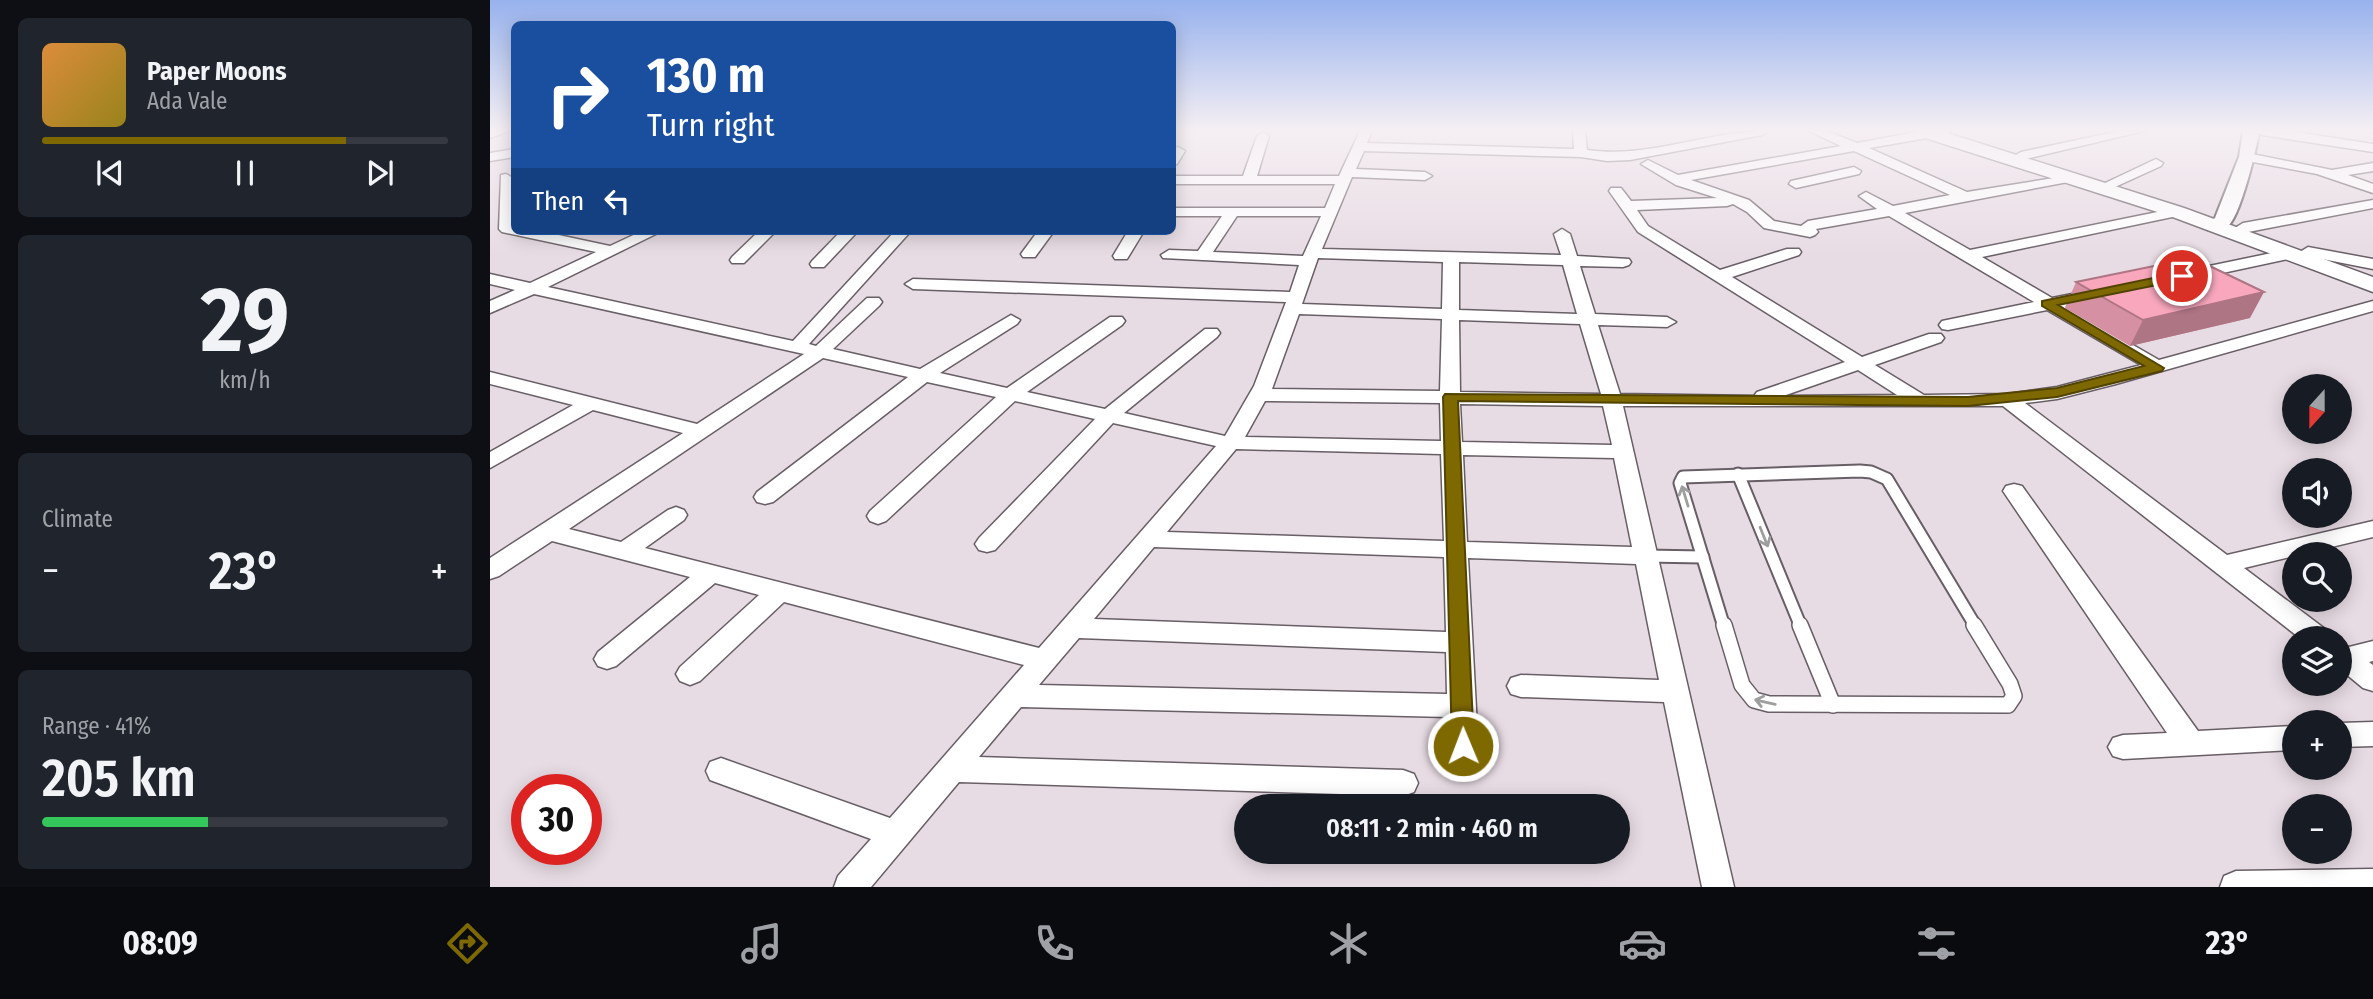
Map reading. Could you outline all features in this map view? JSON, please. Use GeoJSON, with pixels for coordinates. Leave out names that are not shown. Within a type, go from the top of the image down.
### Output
{"type":"FeatureCollection","features":[{"type":"Feature","properties":{"kind":"main road"},"geometry":{"type":"LineString","coordinates":[[2052,172],[2227,225]]}},
{"type":"Feature","properties":{"kind":"main road"},"geometry":{"type":"LineString","coordinates":[[2073,172],[2227,225],[2373,285]]}},
{"type":"Feature","properties":{"kind":"main road"},"geometry":{"type":"LineString","coordinates":[[2300,253],[2373,276]]}},
{"type":"Feature","properties":{"kind":"street"},"geometry":{"type":"LineString","coordinates":[[1249,180],[1251,172]]}},
{"type":"Feature","properties":{"kind":"street"},"geometry":{"type":"LineString","coordinates":[[850,887],[1230,443],[1260,395],[1311,257],[1347,172]]}},
{"type":"Feature","properties":{"kind":"street"},"geometry":{"type":"LineString","coordinates":[[1664,172],[1743,202],[1755,209],[1769,225],[1809,229],[2068,178]]}},
{"type":"Feature","properties":{"kind":"street"},"geometry":{"type":"LineString","coordinates":[[1676,179],[1713,172]]}},
{"type":"Feature","properties":{"kind":"street"},"geometry":{"type":"LineString","coordinates":[[1814,172],[1824,178]]}},
{"type":"Feature","properties":{"kind":"street"},"geometry":{"type":"LineString","coordinates":[[1796,184],[1848,172]]}},
{"type":"Feature","properties":{"kind":"street"},"geometry":{"type":"LineString","coordinates":[[1911,172],[1967,198]]}},
{"type":"Feature","properties":{"kind":"street"},"geometry":{"type":"LineString","coordinates":[[2110,184],[2135,172]]}},
{"type":"Feature","properties":{"kind":"street"},"geometry":{"type":"LineString","coordinates":[[2242,172],[2227,225],[2373,204]]}},
{"type":"Feature","properties":{"kind":"street"},"geometry":{"type":"LineString","coordinates":[[2326,172],[2373,189]]}},
{"type":"Feature","properties":{"kind":"street"},"geometry":{"type":"LineString","coordinates":[[2334,174],[2343,172]]}},
{"type":"Feature","properties":{"kind":"street"},"geometry":{"type":"LineString","coordinates":[[1176,180],[1425,176]]}},
{"type":"Feature","properties":{"kind":"street"},"geometry":{"type":"LineString","coordinates":[[506,178],[511,215]]}},
{"type":"Feature","properties":{"kind":"street"},"geometry":{"type":"LineString","coordinates":[[1866,196],[2157,368]]}},
{"type":"Feature","properties":{"kind":"street"},"geometry":{"type":"LineString","coordinates":[[1743,202],[1621,198],[1643,229],[1922,402]]}},
{"type":"Feature","properties":{"kind":"street"},"geometry":{"type":"LineString","coordinates":[[1176,212],[1332,212]]}},
{"type":"Feature","properties":{"kind":"street"},"geometry":{"type":"LineString","coordinates":[[1202,257],[1233,212]]}},
{"type":"Feature","properties":{"kind":"street"},"geometry":{"type":"LineString","coordinates":[[1966,256],[2177,212]]}},
{"type":"Feature","properties":{"kind":"street"},"geometry":{"type":"LineString","coordinates":[[490,225],[511,230]]}},
{"type":"Feature","properties":{"kind":"street"},"geometry":{"type":"LineString","coordinates":[[1562,234],[1612,399],[1718,887]]}},
{"type":"Feature","properties":{"kind":"street"},"geometry":{"type":"LineString","coordinates":[[536,235],[607,250]]}},
{"type":"Feature","properties":{"kind":"street"},"geometry":{"type":"LineString","coordinates":[[603,235],[607,250]]}},
{"type":"Feature","properties":{"kind":"street"},"geometry":{"type":"LineString","coordinates":[[490,308],[607,250],[644,235]]}},
{"type":"Feature","properties":{"kind":"street"},"geometry":{"type":"LineString","coordinates":[[738,260],[764,235]]}},
{"type":"Feature","properties":{"kind":"street"},"geometry":{"type":"LineString","coordinates":[[818,264],[846,235]]}},
{"type":"Feature","properties":{"kind":"street"},"geometry":{"type":"LineString","coordinates":[[797,347],[899,235]]}},
{"type":"Feature","properties":{"kind":"street"},"geometry":{"type":"LineString","coordinates":[[1029,254],[1043,235]]}},
{"type":"Feature","properties":{"kind":"street"},"geometry":{"type":"LineString","coordinates":[[1121,256],[1134,235]]}},
{"type":"Feature","properties":{"kind":"street"},"geometry":{"type":"LineString","coordinates":[[1718,276],[1793,252]]}},
{"type":"Feature","properties":{"kind":"street"},"geometry":{"type":"LineString","coordinates":[[2169,279],[2300,253],[2373,264]]}},
{"type":"Feature","properties":{"kind":"street"},"geometry":{"type":"LineString","coordinates":[[1169,255],[1451,257],[1623,262]]}},
{"type":"Feature","properties":{"kind":"street"},"geometry":{"type":"LineString","coordinates":[[1451,257],[1450,397],[1458,549],[1463,746]]}},
{"type":"Feature","properties":{"kind":"street"},"geometry":{"type":"LineString","coordinates":[[490,279],[1230,443],[1624,452]]}},
{"type":"Feature","properties":{"kind":"street"},"geometry":{"type":"LineString","coordinates":[[913,284],[1294,303],[1450,314],[1667,322]]}},
{"type":"Feature","properties":{"kind":"street"},"geometry":{"type":"LineString","coordinates":[[1749,401],[1860,363],[1941,331],[2114,290]]}},
{"type":"Feature","properties":{"kind":"street"},"geometry":{"type":"LineString","coordinates":[[490,570],[820,352],[873,302]]}},
{"type":"Feature","properties":{"kind":"street"},"geometry":{"type":"LineString","coordinates":[[1260,395],[1749,401],[2008,400],[2057,393],[2157,368],[2373,306]]}},
{"type":"Feature","properties":{"kind":"street"},"geometry":{"type":"LineString","coordinates":[[765,497],[923,375],[1011,320]]}},
{"type":"Feature","properties":{"kind":"street"},"geometry":{"type":"LineString","coordinates":[[878,516],[1011,394],[1116,321]]}},
{"type":"Feature","properties":{"kind":"street"},"geometry":{"type":"LineString","coordinates":[[987,544],[1109,416],[1211,333]]}},
{"type":"Feature","properties":{"kind":"street"},"geometry":{"type":"LineString","coordinates":[[490,378],[701,431]]}},
{"type":"Feature","properties":{"kind":"street"},"geometry":{"type":"LineString","coordinates":[[2008,400],[2303,626]]}},
{"type":"Feature","properties":{"kind":"street"},"geometry":{"type":"LineString","coordinates":[[490,461],[592,404]]}},
{"type":"Feature","properties":{"kind":"street"},"geometry":{"type":"LineString","coordinates":[[2014,491],[2190,743]]}},
{"type":"Feature","properties":{"kind":"street"},"geometry":{"type":"LineString","coordinates":[[625,551],[676,515]]}},
{"type":"Feature","properties":{"kind":"street"},"geometry":{"type":"LineString","coordinates":[[2222,564],[2373,529]]}},
{"type":"Feature","properties":{"kind":"street"},"geometry":{"type":"LineString","coordinates":[[549,531],[1045,660]]}},
{"type":"Feature","properties":{"kind":"street"},"geometry":{"type":"LineString","coordinates":[[1148,539],[1646,556]]}},
{"type":"Feature","properties":{"kind":"street"},"geometry":{"type":"LineString","coordinates":[[607,659],[711,573]]}},
{"type":"Feature","properties":{"kind":"street"},"geometry":{"type":"LineString","coordinates":[[690,674],[780,591]]}},
{"type":"Feature","properties":{"kind":"street"},"geometry":{"type":"LineString","coordinates":[[1073,628],[1460,643]]}},
{"type":"Feature","properties":{"kind":"street"},"geometry":{"type":"LineString","coordinates":[[2352,654],[2373,651]]}},
{"type":"Feature","properties":{"kind":"street"},"geometry":{"type":"LineString","coordinates":[[2352,663],[2373,680]]}},
{"type":"Feature","properties":{"kind":"street"},"geometry":{"type":"LineString","coordinates":[[1521,686],[1676,691]]}},
{"type":"Feature","properties":{"kind":"street"},"geometry":{"type":"LineString","coordinates":[[1014,696],[1462,706]]}},
{"type":"Feature","properties":{"kind":"street"},"geometry":{"type":"LineString","coordinates":[[2352,735],[2373,734]]}},
{"type":"Feature","properties":{"kind":"street"},"geometry":{"type":"LineString","coordinates":[[2123,747],[2282,739]]}},
{"type":"Feature","properties":{"kind":"street"},"geometry":{"type":"LineString","coordinates":[[951,769],[1403,783]]}},
{"type":"Feature","properties":{"kind":"street"},"geometry":{"type":"LineString","coordinates":[[721,771],[896,834]]}},
{"type":"Feature","properties":{"kind":"street"},"geometry":{"type":"LineString","coordinates":[[2236,887],[2373,884]]}},
{"type":"Feature","properties":{"kind":"lane"},"geometry":{"type":"LineString","coordinates":[[1860,471],[1888,479],[2010,684],[2014,696],[2008,705],[1769,704],[1754,700],[1742,685],[1703,557],[1680,483],[1683,477],[1860,471]]}},
{"type":"Feature","properties":{"kind":"lane"},"geometry":{"type":"LineString","coordinates":[[1738,474],[1833,705]]}},
{"type":"Feature","properties":{"kind":"lane"},"geometry":{"type":"LineString","coordinates":[[1646,556],[1703,557]]}},
{"type":"Feature","properties":{"kind":"building"},"geometry":{"type":"Polygon","coordinates":[[[2193,258],[2264,292],[2143,320],[2076,282],[2193,258]]]}},
{"type":"Feature","properties":{"kind":"route"},"geometry":{"type":"LineString","coordinates":[[1463,746],[1458,549],[1450,397],[1968,402],[2057,393],[2157,368],[2046,304],[2182,276]]}}]}
